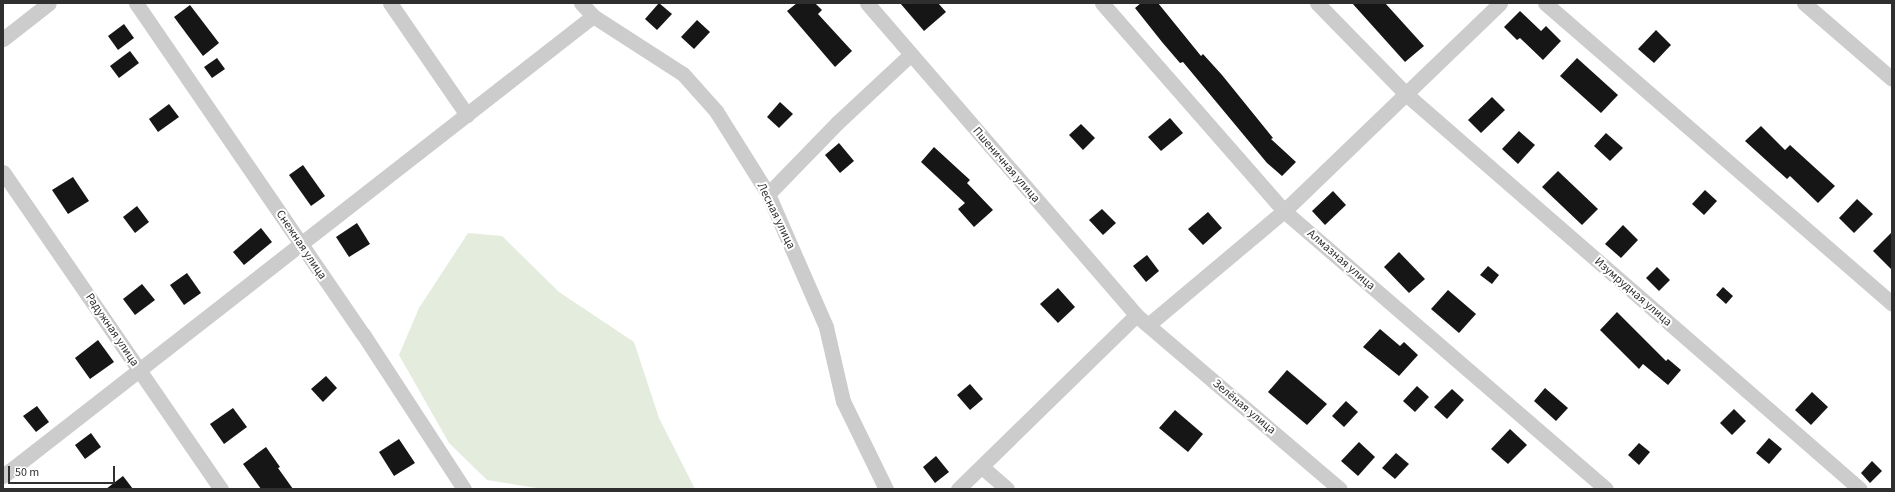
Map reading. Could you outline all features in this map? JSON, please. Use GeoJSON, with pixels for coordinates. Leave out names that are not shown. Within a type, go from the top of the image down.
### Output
{"type":"FeatureCollection","features":[{"type":"Feature","properties":{"kind":"street"},"geometry":{"type":"LineString","coordinates":[[3,39],[49,3]]}},
{"type":"Feature","properties":{"kind":"street","name":"Снежная улица"},"geometry":{"type":"LineString","coordinates":[[136,3],[301,245],[464,489]]}},
{"type":"Feature","properties":{"kind":"street"},"geometry":{"type":"LineString","coordinates":[[390,3],[467,115]]}},
{"type":"Feature","properties":{"kind":"street","name":"Лесная улица"},"geometry":{"type":"LineString","coordinates":[[581,3],[593,16],[683,74],[716,111],[768,194],[826,327],[843,401],[886,489]]}},
{"type":"Feature","properties":{"kind":"street","name":"Пшеничная улица"},"geometry":{"type":"LineString","coordinates":[[867,3],[1136,315],[1148,325]]}},
{"type":"Feature","properties":{"kind":"street","name":"Алмазная улица"},"geometry":{"type":"LineString","coordinates":[[1102,3],[1284,210],[1606,489]]}},
{"type":"Feature","properties":{"kind":"street","name":"Изумрудная улица"},"geometry":{"type":"LineString","coordinates":[[1317,3],[1407,95],[1860,489]]}},
{"type":"Feature","properties":{"kind":"street"},"geometry":{"type":"LineString","coordinates":[[1148,325],[1284,210],[1407,95],[1500,3]]}},
{"type":"Feature","properties":{"kind":"street"},"geometry":{"type":"LineString","coordinates":[[1545,3],[1892,304]]}},
{"type":"Feature","properties":{"kind":"street"},"geometry":{"type":"LineString","coordinates":[[1804,3],[1892,79]]}},
{"type":"Feature","properties":{"kind":"street"},"geometry":{"type":"LineString","coordinates":[[3,476],[140,371],[593,16]]}},
{"type":"Feature","properties":{"kind":"street"},"geometry":{"type":"LineString","coordinates":[[768,194],[837,123],[911,54]]}},
{"type":"Feature","properties":{"kind":"street","name":"Радужная улица"},"geometry":{"type":"LineString","coordinates":[[3,172],[221,489]]}},
{"type":"Feature","properties":{"kind":"street"},"geometry":{"type":"LineString","coordinates":[[958,489],[1136,315]]}},
{"type":"Feature","properties":{"kind":"street","name":"Зелёная улица"},"geometry":{"type":"LineString","coordinates":[[1148,325],[1340,489]]}},
{"type":"Feature","properties":{"kind":"street"},"geometry":{"type":"LineString","coordinates":[[982,467],[1007,489]]}},
{"type":"Feature","properties":{"kind":"green space"},"geometry":{"type":"Polygon","coordinates":[[[468,233],[502,236],[559,292],[634,342],[659,418],[695,489],[543,489],[487,480],[449,443],[399,355],[419,308],[468,233]]]}},
{"type":"Feature","properties":{"kind":"building"},"geometry":{"type":"Polygon","coordinates":[[[659,3],[672,14],[657,30],[645,19],[659,3]]]}},
{"type":"Feature","properties":{"kind":"building"},"geometry":{"type":"Polygon","coordinates":[[[797,3],[815,3],[822,10],[818,14],[852,51],[835,67],[787,11],[797,3]]]}},
{"type":"Feature","properties":{"kind":"building"},"geometry":{"type":"Polygon","coordinates":[[[900,3],[938,3],[946,12],[924,31],[900,3]]]}},
{"type":"Feature","properties":{"kind":"building"},"geometry":{"type":"Polygon","coordinates":[[[1141,3],[1158,3],[1201,56],[1203,54],[1222,75],[1273,138],[1271,139],[1296,162],[1282,176],[1267,163],[1183,62],[1180,63],[1162,42],[1135,8],[1141,3]]]}},
{"type":"Feature","properties":{"kind":"building"},"geometry":{"type":"Polygon","coordinates":[[[1352,3],[1385,3],[1424,46],[1405,62],[1352,3]]]}},
{"type":"Feature","properties":{"kind":"building"},"geometry":{"type":"Polygon","coordinates":[[[190,5],[219,43],[203,56],[174,17],[190,5]]]}},
{"type":"Feature","properties":{"kind":"building"},"geometry":{"type":"Polygon","coordinates":[[[1520,11],[1541,31],[1546,26],[1561,41],[1543,60],[1520,38],[1517,40],[1504,27],[1520,11]]]}},
{"type":"Feature","properties":{"kind":"building"},"geometry":{"type":"Polygon","coordinates":[[[697,20],[710,32],[694,49],[681,37],[697,20]]]}},
{"type":"Feature","properties":{"kind":"building"},"geometry":{"type":"Polygon","coordinates":[[[124,24],[134,38],[118,50],[108,36],[124,24]]]}},
{"type":"Feature","properties":{"kind":"building"},"geometry":{"type":"Polygon","coordinates":[[[1656,30],[1671,45],[1654,63],[1638,49],[1656,30]]]}},
{"type":"Feature","properties":{"kind":"building"},"geometry":{"type":"Polygon","coordinates":[[[130,51],[139,63],[119,78],[110,66],[130,51]]]}},
{"type":"Feature","properties":{"kind":"building"},"geometry":{"type":"Polygon","coordinates":[[[217,58],[225,69],[212,78],[204,67],[217,58]]]}},
{"type":"Feature","properties":{"kind":"building"},"geometry":{"type":"Polygon","coordinates":[[[1577,58],[1618,95],[1601,113],[1560,76],[1577,58]]]}},
{"type":"Feature","properties":{"kind":"building"},"geometry":{"type":"Polygon","coordinates":[[[1492,97],[1505,110],[1481,133],[1468,120],[1492,97]]]}},
{"type":"Feature","properties":{"kind":"building"},"geometry":{"type":"Polygon","coordinates":[[[780,102],[793,114],[779,128],[767,117],[780,102]]]}},
{"type":"Feature","properties":{"kind":"building"},"geometry":{"type":"Polygon","coordinates":[[[169,104],[179,117],[158,132],[149,119],[169,104]]]}},
{"type":"Feature","properties":{"kind":"building"},"geometry":{"type":"Polygon","coordinates":[[[1170,118],[1183,133],[1161,151],[1148,137],[1170,118]]]}},
{"type":"Feature","properties":{"kind":"building"},"geometry":{"type":"Polygon","coordinates":[[[1081,124],[1095,138],[1083,150],[1069,135],[1081,124]]]}},
{"type":"Feature","properties":{"kind":"building"},"geometry":{"type":"Polygon","coordinates":[[[1761,126],[1785,150],[1790,145],[1835,186],[1818,203],[1790,176],[1787,179],[1745,141],[1761,126]]]}},
{"type":"Feature","properties":{"kind":"building"},"geometry":{"type":"Polygon","coordinates":[[[1519,131],[1535,145],[1518,164],[1502,149],[1519,131]]]}},
{"type":"Feature","properties":{"kind":"building"},"geometry":{"type":"Polygon","coordinates":[[[1606,133],[1623,148],[1610,161],[1594,146],[1606,133]]]}},
{"type":"Feature","properties":{"kind":"building"},"geometry":{"type":"Polygon","coordinates":[[[839,143],[854,161],[840,173],[825,155],[839,143]]]}},
{"type":"Feature","properties":{"kind":"building"},"geometry":{"type":"Polygon","coordinates":[[[934,147],[970,180],[967,183],[993,210],[974,227],[958,209],[965,203],[921,162],[934,147]]]}},
{"type":"Feature","properties":{"kind":"building"},"geometry":{"type":"Polygon","coordinates":[[[303,165],[325,196],[311,206],[289,175],[303,165]]]}},
{"type":"Feature","properties":{"kind":"building"},"geometry":{"type":"Polygon","coordinates":[[[1558,171],[1598,209],[1582,225],[1542,187],[1558,171]]]}},
{"type":"Feature","properties":{"kind":"building"},"geometry":{"type":"Polygon","coordinates":[[[73,177],[89,201],[68,214],[52,190],[73,177]]]}},
{"type":"Feature","properties":{"kind":"building"},"geometry":{"type":"Polygon","coordinates":[[[1705,190],[1717,201],[1704,215],[1692,204],[1705,190]]]}},
{"type":"Feature","properties":{"kind":"building"},"geometry":{"type":"Polygon","coordinates":[[[1333,191],[1346,205],[1325,225],[1312,211],[1333,191]]]}},
{"type":"Feature","properties":{"kind":"building"},"geometry":{"type":"Polygon","coordinates":[[[1857,199],[1873,214],[1854,233],[1839,218],[1857,199]]]}},
{"type":"Feature","properties":{"kind":"building"},"geometry":{"type":"Polygon","coordinates":[[[137,206],[149,222],[135,233],[123,217],[137,206]]]}},
{"type":"Feature","properties":{"kind":"building"},"geometry":{"type":"Polygon","coordinates":[[[1102,209],[1116,223],[1103,235],[1089,220],[1102,209]]]}},
{"type":"Feature","properties":{"kind":"building"},"geometry":{"type":"Polygon","coordinates":[[[1208,212],[1222,228],[1203,245],[1188,229],[1208,212]]]}},
{"type":"Feature","properties":{"kind":"building"},"geometry":{"type":"Polygon","coordinates":[[[357,223],[370,244],[349,257],[336,237],[357,223]]]}},
{"type":"Feature","properties":{"kind":"building"},"geometry":{"type":"Polygon","coordinates":[[[1623,225],[1638,240],[1621,258],[1605,244],[1623,225]]]}},
{"type":"Feature","properties":{"kind":"building"},"geometry":{"type":"Polygon","coordinates":[[[261,228],[272,242],[244,265],[233,252],[261,228]]]}},
{"type":"Feature","properties":{"kind":"building"},"geometry":{"type":"Polygon","coordinates":[[[1892,232],[1892,270],[1873,251],[1892,232]]]}},
{"type":"Feature","properties":{"kind":"building"},"geometry":{"type":"Polygon","coordinates":[[[1399,252],[1425,279],[1409,293],[1384,267],[1399,252]]]}},
{"type":"Feature","properties":{"kind":"building"},"geometry":{"type":"Polygon","coordinates":[[[1147,255],[1159,271],[1146,282],[1133,266],[1147,255]]]}},
{"type":"Feature","properties":{"kind":"building"},"geometry":{"type":"Polygon","coordinates":[[[1488,266],[1499,275],[1492,284],[1480,275],[1488,266]]]}},
{"type":"Feature","properties":{"kind":"building"},"geometry":{"type":"Polygon","coordinates":[[[1657,267],[1670,280],[1659,291],[1646,278],[1657,267]]]}},
{"type":"Feature","properties":{"kind":"building"},"geometry":{"type":"Polygon","coordinates":[[[187,273],[201,293],[184,305],[170,285],[187,273]]]}},
{"type":"Feature","properties":{"kind":"building"},"geometry":{"type":"Polygon","coordinates":[[[142,284],[155,300],[135,315],[123,299],[142,284]]]}},
{"type":"Feature","properties":{"kind":"building"},"geometry":{"type":"Polygon","coordinates":[[[1723,287],[1733,296],[1726,304],[1716,295],[1723,287]]]}},
{"type":"Feature","properties":{"kind":"building"},"geometry":{"type":"Polygon","coordinates":[[[1058,288],[1075,307],[1058,323],[1040,304],[1058,288]]]}},
{"type":"Feature","properties":{"kind":"building"},"geometry":{"type":"Polygon","coordinates":[[[1448,290],[1476,314],[1459,333],[1431,309],[1448,290]]]}},
{"type":"Feature","properties":{"kind":"building"},"geometry":{"type":"Polygon","coordinates":[[[1617,312],[1666,361],[1668,359],[1681,370],[1668,385],[1643,364],[1639,369],[1600,330],[1617,312]]]}},
{"type":"Feature","properties":{"kind":"building"},"geometry":{"type":"Polygon","coordinates":[[[1380,329],[1400,346],[1404,342],[1418,355],[1399,376],[1363,347],[1380,329]]]}},
{"type":"Feature","properties":{"kind":"building"},"geometry":{"type":"Polygon","coordinates":[[[98,340],[114,362],[90,379],[75,358],[98,340]]]}},
{"type":"Feature","properties":{"kind":"building"},"geometry":{"type":"Polygon","coordinates":[[[1287,370],[1327,404],[1307,425],[1268,392],[1287,370]]]}},
{"type":"Feature","properties":{"kind":"building"},"geometry":{"type":"Polygon","coordinates":[[[326,376],[337,388],[323,402],[311,389],[326,376]]]}},
{"type":"Feature","properties":{"kind":"building"},"geometry":{"type":"Polygon","coordinates":[[[970,384],[983,399],[970,410],[957,395],[970,384]]]}},
{"type":"Feature","properties":{"kind":"building"},"geometry":{"type":"Polygon","coordinates":[[[1417,386],[1429,397],[1415,412],[1403,401],[1417,386]]]}},
{"type":"Feature","properties":{"kind":"building"},"geometry":{"type":"Polygon","coordinates":[[[1545,388],[1568,408],[1556,421],[1534,401],[1545,388]]]}},
{"type":"Feature","properties":{"kind":"building"},"geometry":{"type":"Polygon","coordinates":[[[1452,389],[1464,400],[1447,419],[1434,407],[1452,389]]]}},
{"type":"Feature","properties":{"kind":"building"},"geometry":{"type":"Polygon","coordinates":[[[1812,392],[1828,407],[1811,425],[1795,410],[1812,392]]]}},
{"type":"Feature","properties":{"kind":"building"},"geometry":{"type":"Polygon","coordinates":[[[1346,401],[1358,412],[1344,427],[1332,416],[1346,401]]]}},
{"type":"Feature","properties":{"kind":"building"},"geometry":{"type":"Polygon","coordinates":[[[37,406],[49,422],[36,432],[23,416],[37,406]]]}},
{"type":"Feature","properties":{"kind":"building"},"geometry":{"type":"Polygon","coordinates":[[[233,408],[247,427],[224,444],[210,424],[233,408]]]}},
{"type":"Feature","properties":{"kind":"building"},"geometry":{"type":"Polygon","coordinates":[[[1734,409],[1746,421],[1732,435],[1720,423],[1734,409]]]}},
{"type":"Feature","properties":{"kind":"building"},"geometry":{"type":"Polygon","coordinates":[[[1175,410],[1203,434],[1188,452],[1159,428],[1175,410]]]}},
{"type":"Feature","properties":{"kind":"building"},"geometry":{"type":"Polygon","coordinates":[[[1510,429],[1527,445],[1508,464],[1491,449],[1510,429]]]}},
{"type":"Feature","properties":{"kind":"building"},"geometry":{"type":"Polygon","coordinates":[[[91,433],[101,447],[85,459],[75,445],[91,433]]]}},
{"type":"Feature","properties":{"kind":"building"},"geometry":{"type":"Polygon","coordinates":[[[1769,438],[1782,449],[1769,464],[1756,453],[1769,438]]]}},
{"type":"Feature","properties":{"kind":"building"},"geometry":{"type":"Polygon","coordinates":[[[399,439],[415,463],[394,476],[379,452],[399,439]]]}},
{"type":"Feature","properties":{"kind":"building"},"geometry":{"type":"Polygon","coordinates":[[[1359,442],[1375,457],[1358,476],[1341,461],[1359,442]]]}},
{"type":"Feature","properties":{"kind":"building"},"geometry":{"type":"Polygon","coordinates":[[[1639,443],[1650,452],[1639,465],[1628,455],[1639,443]]]}},
{"type":"Feature","properties":{"kind":"building"},"geometry":{"type":"Polygon","coordinates":[[[266,447],[280,467],[278,468],[293,489],[261,489],[243,464],[266,447]]]}},
{"type":"Feature","properties":{"kind":"building"},"geometry":{"type":"Polygon","coordinates":[[[1396,453],[1409,464],[1395,479],[1382,468],[1396,453]]]}},
{"type":"Feature","properties":{"kind":"building"},"geometry":{"type":"Polygon","coordinates":[[[936,456],[949,472],[935,483],[923,467],[936,456]]]}},
{"type":"Feature","properties":{"kind":"building"},"geometry":{"type":"Polygon","coordinates":[[[1872,461],[1882,471],[1870,483],[1861,473],[1872,461]]]}},
{"type":"Feature","properties":{"kind":"building"},"geometry":{"type":"Polygon","coordinates":[[[123,476],[133,489],[106,489],[123,476]]]}}]}
